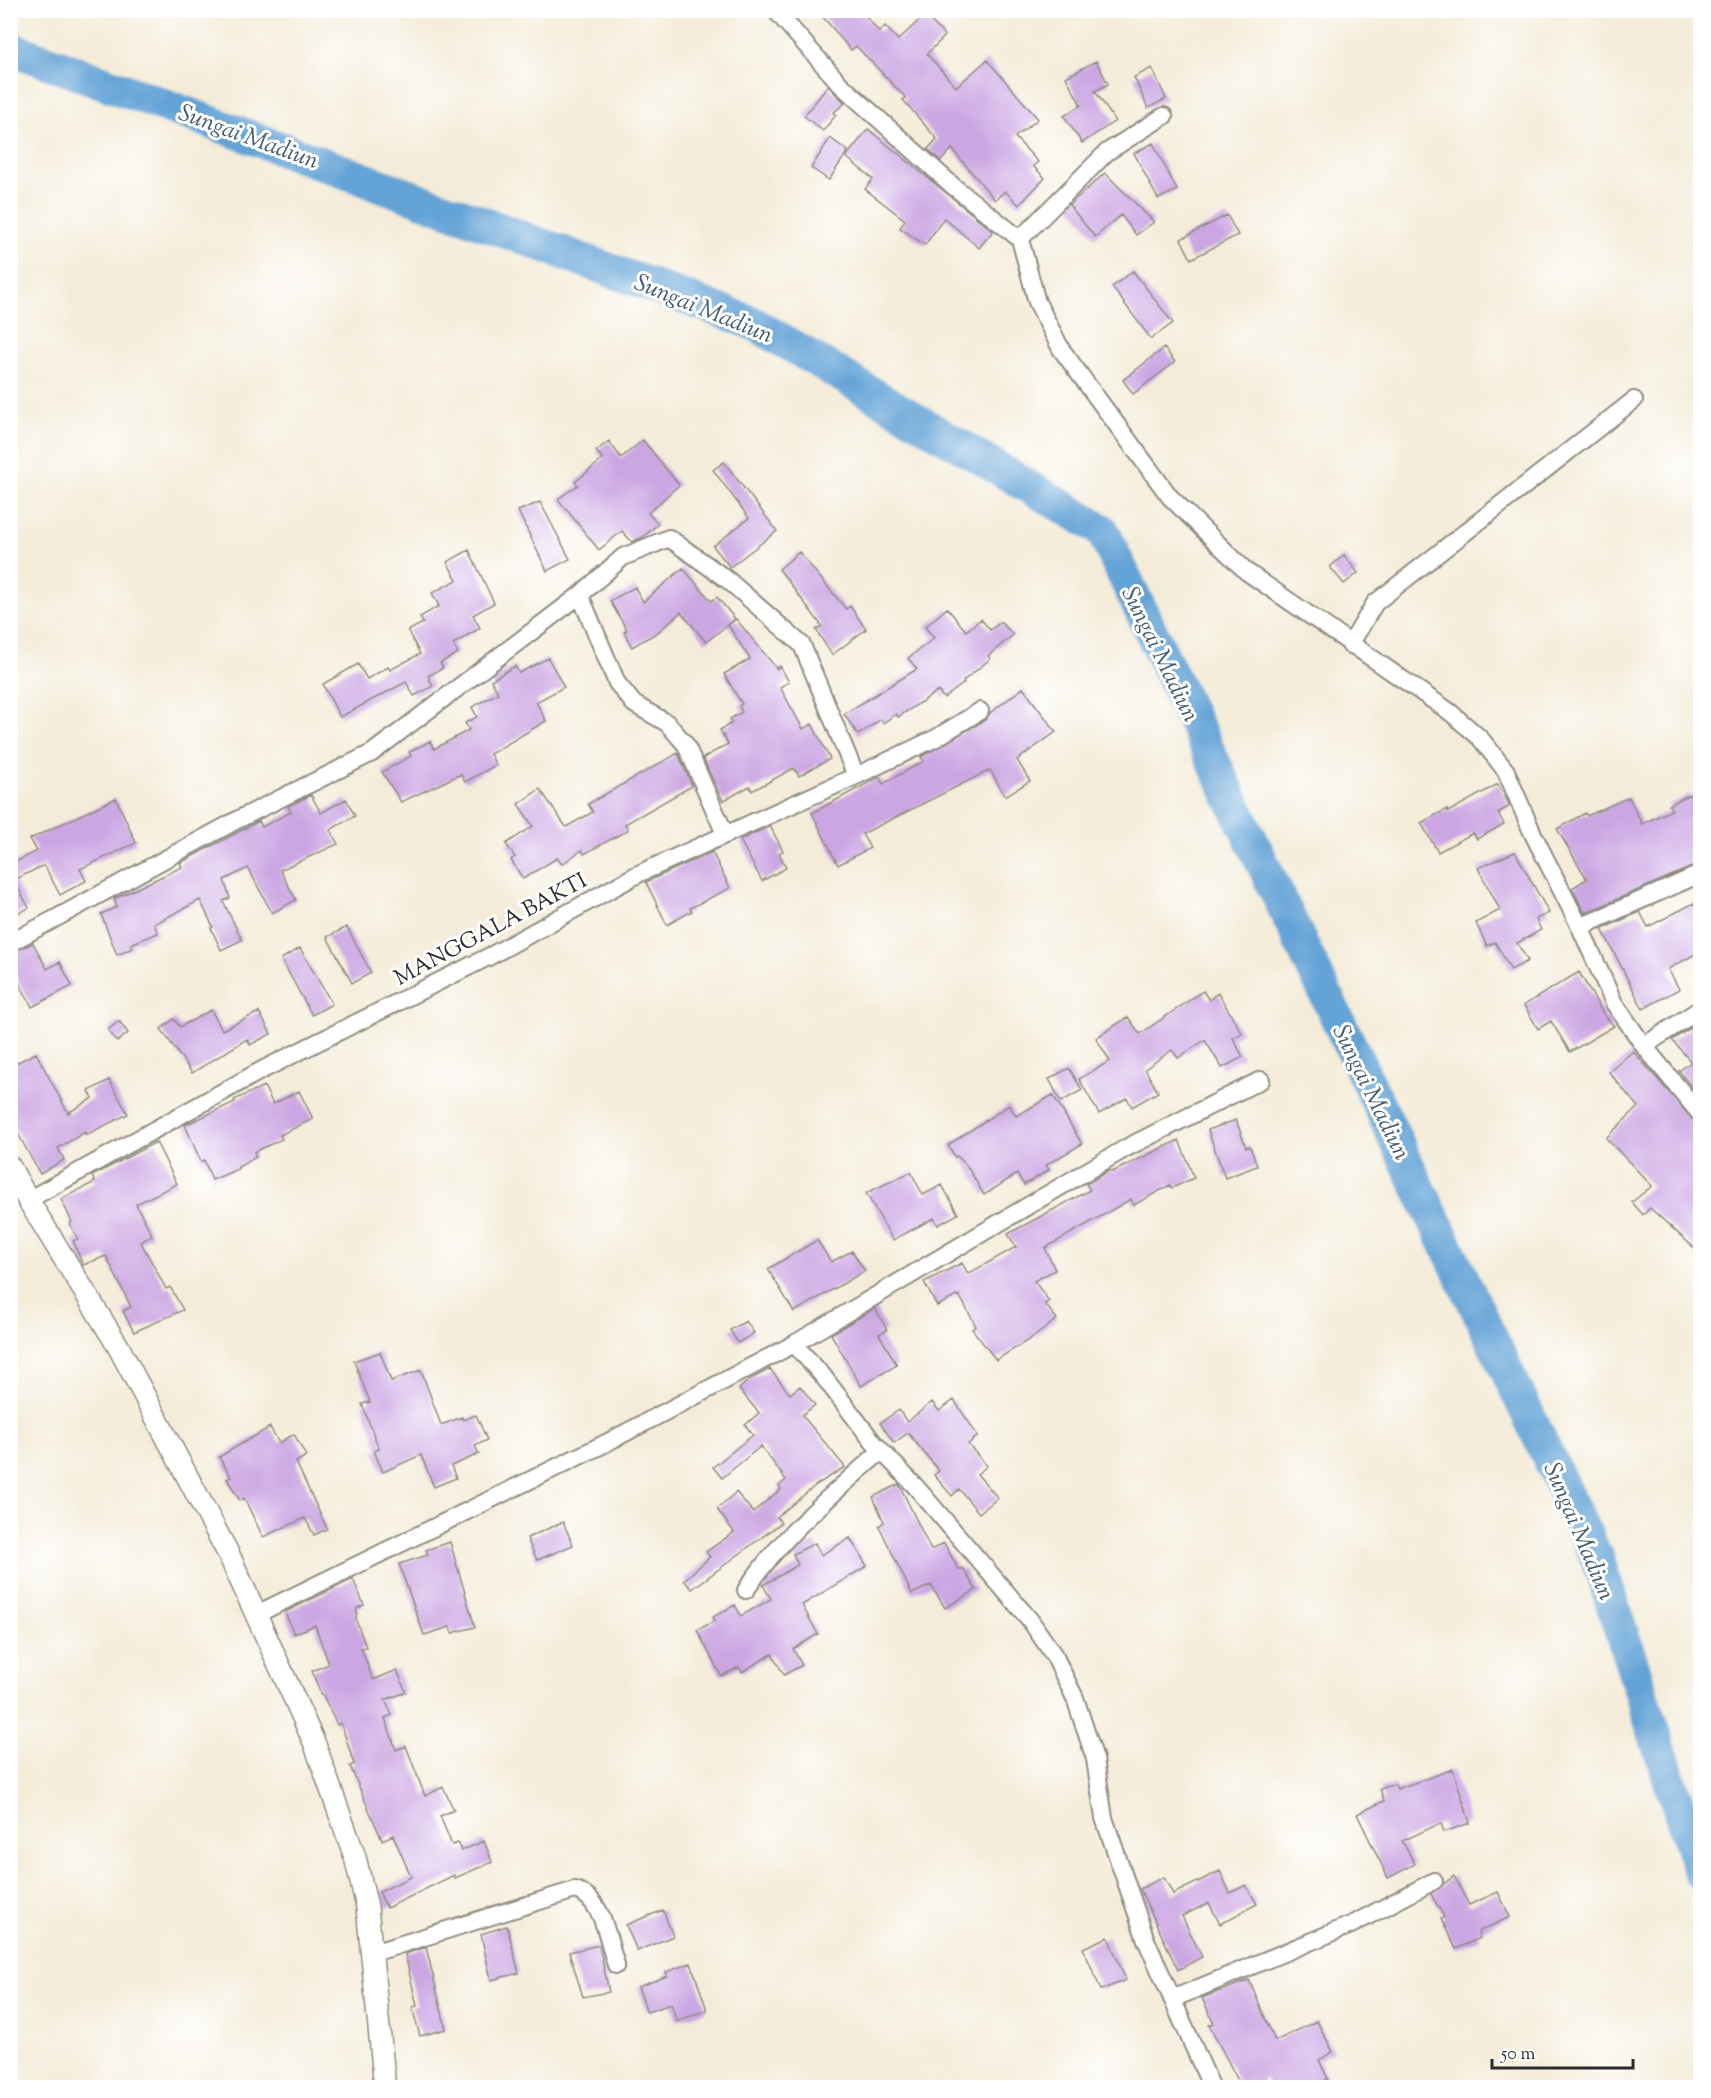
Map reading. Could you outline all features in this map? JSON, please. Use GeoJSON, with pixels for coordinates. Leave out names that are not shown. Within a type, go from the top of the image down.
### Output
{"type":"FeatureCollection","features":[{"type":"Feature","properties":{"kind":"street"},"geometry":{"type":"LineString","coordinates":[[775,10],[849,92],[953,186],[1020,239],[1037,302],[1061,349],[1170,497],[1247,572],[1450,712],[1480,738],[1506,771],[1533,834],[1580,927],[1614,1003],[1644,1046],[1701,1114]]}},
{"type":"Feature","properties":{"kind":"street"},"geometry":{"type":"LineString","coordinates":[[1020,239],[1107,152],[1164,116]]}},
{"type":"Feature","properties":{"kind":"street"},"geometry":{"type":"LineString","coordinates":[[1350,645],[1375,603],[1634,400]]}},
{"type":"Feature","properties":{"kind":"street"},"geometry":{"type":"LineString","coordinates":[[10,943],[239,819],[372,753],[580,595],[623,557],[669,538],[680,544],[774,617],[802,645],[856,776]]}},
{"type":"Feature","properties":{"kind":"street"},"geometry":{"type":"LineString","coordinates":[[580,595],[617,683],[634,704],[667,723],[686,745],[725,834]]}},
{"type":"Feature","properties":{"kind":"street","name":"MANGGALA BAKTI"},"geometry":{"type":"LineString","coordinates":[[28,1200],[262,1070],[492,955],[638,874],[936,738],[980,711]]}},
{"type":"Feature","properties":{"kind":"street"},"geometry":{"type":"LineString","coordinates":[[1580,927],[1701,874]]}},
{"type":"Feature","properties":{"kind":"street"},"geometry":{"type":"LineString","coordinates":[[1644,1046],[1701,1010]]}},
{"type":"Feature","properties":{"kind":"street"},"geometry":{"type":"LineString","coordinates":[[255,1615],[606,1443],[794,1344],[1126,1148],[1261,1080]]}},
{"type":"Feature","properties":{"kind":"street"},"geometry":{"type":"LineString","coordinates":[[10,1167],[118,1346],[229,1555],[315,1742],[355,1857],[367,1907],[385,2088]]}},
{"type":"Feature","properties":{"kind":"street"},"geometry":{"type":"LineString","coordinates":[[794,1344],[881,1451],[1030,1620],[1055,1657],[1075,1698],[1095,1759],[1104,1818],[1146,1940],[1212,2088]]}},
{"type":"Feature","properties":{"kind":"street"},"geometry":{"type":"LineString","coordinates":[[746,1590],[760,1568],[814,1511],[881,1451]]}},
{"type":"Feature","properties":{"kind":"street"},"geometry":{"type":"LineString","coordinates":[[1172,1999],[1353,1924],[1434,1881]]}},
{"type":"Feature","properties":{"kind":"street"},"geometry":{"type":"LineString","coordinates":[[373,1953],[575,1890],[585,1893],[596,1906],[616,1965]]}},
{"type":"Feature","properties":{"kind":"building"},"geometry":{"type":"Polygon","coordinates":[[[817,10],[861,10],[879,32],[885,26],[898,40],[925,15],[945,36],[927,54],[956,87],[987,60],[1038,119],[1015,137],[1038,162],[1033,166],[1045,178],[1019,205],[1005,191],[995,200],[952,149],[941,161],[928,149],[937,139],[903,100],[906,98],[856,46],[851,50],[817,10]]]}},
{"type":"Feature","properties":{"kind":"building"},"geometry":{"type":"Polygon","coordinates":[[[1096,61],[1108,84],[1095,91],[1115,121],[1082,143],[1064,116],[1081,105],[1066,77],[1096,61]]]}},
{"type":"Feature","properties":{"kind":"building"},"geometry":{"type":"Polygon","coordinates":[[[1152,68],[1166,99],[1148,108],[1134,77],[1152,68]]]}},
{"type":"Feature","properties":{"kind":"building"},"geometry":{"type":"Polygon","coordinates":[[[828,86],[845,103],[833,113],[836,115],[823,131],[804,116],[828,86]]]}},
{"type":"Feature","properties":{"kind":"building"},"geometry":{"type":"Polygon","coordinates":[[[868,129],[993,231],[979,248],[944,218],[925,245],[900,228],[905,220],[865,189],[873,179],[846,157],[868,129]]]}},
{"type":"Feature","properties":{"kind":"building"},"geometry":{"type":"Polygon","coordinates":[[[830,138],[848,151],[829,180],[811,168],[830,138]]]}},
{"type":"Feature","properties":{"kind":"building"},"geometry":{"type":"Polygon","coordinates":[[[1153,143],[1177,190],[1158,199],[1134,153],[1153,143]]]}},
{"type":"Feature","properties":{"kind":"building"},"geometry":{"type":"Polygon","coordinates":[[[1105,173],[1154,222],[1136,235],[1121,215],[1095,237],[1069,205],[1105,173]]]}},
{"type":"Feature","properties":{"kind":"building"},"geometry":{"type":"Polygon","coordinates":[[[1227,215],[1238,235],[1191,259],[1181,239],[1227,215]]]}},
{"type":"Feature","properties":{"kind":"building"},"geometry":{"type":"Polygon","coordinates":[[[1133,271],[1173,323],[1151,339],[1112,287],[1133,271]]]}},
{"type":"Feature","properties":{"kind":"building"},"geometry":{"type":"Polygon","coordinates":[[[1164,348],[1175,362],[1133,394],[1123,380],[1164,348]]]}},
{"type":"Feature","properties":{"kind":"building"},"geometry":{"type":"Polygon","coordinates":[[[643,440],[679,485],[648,513],[658,524],[643,537],[632,542],[622,531],[599,550],[558,499],[578,485],[575,482],[603,459],[596,451],[609,441],[621,458],[643,440]]]}},
{"type":"Feature","properties":{"kind":"building"},"geometry":{"type":"Polygon","coordinates":[[[724,462],[777,531],[730,567],[713,546],[749,518],[713,470],[724,462]]]}},
{"type":"Feature","properties":{"kind":"building"},"geometry":{"type":"Polygon","coordinates":[[[540,502],[570,559],[547,571],[518,511],[540,502]]]}},
{"type":"Feature","properties":{"kind":"building"},"geometry":{"type":"Polygon","coordinates":[[[469,550],[494,603],[473,615],[480,628],[453,644],[458,653],[440,663],[443,668],[428,676],[433,686],[414,696],[406,682],[340,717],[323,684],[358,664],[367,679],[388,667],[390,670],[420,654],[408,631],[423,623],[420,617],[439,606],[432,593],[457,580],[447,562],[469,550]]]}},
{"type":"Feature","properties":{"kind":"building"},"geometry":{"type":"Polygon","coordinates":[[[799,552],[846,609],[850,606],[866,629],[832,655],[816,630],[822,626],[779,569],[799,552]]]}},
{"type":"Feature","properties":{"kind":"building"},"geometry":{"type":"Polygon","coordinates":[[[1344,555],[1358,573],[1344,584],[1330,567],[1344,555]]]}},
{"type":"Feature","properties":{"kind":"building"},"geometry":{"type":"Polygon","coordinates":[[[683,568],[711,601],[717,597],[735,619],[706,642],[681,612],[658,632],[632,647],[624,632],[627,630],[610,601],[635,587],[643,602],[683,568]]]}},
{"type":"Feature","properties":{"kind":"building"},"geometry":{"type":"Polygon","coordinates":[[[947,608],[966,631],[981,619],[990,630],[1001,622],[1013,635],[988,656],[990,659],[963,681],[964,683],[944,698],[938,691],[898,717],[896,714],[883,723],[881,719],[858,735],[844,714],[917,669],[908,658],[934,638],[925,627],[947,608]]]}},
{"type":"Feature","properties":{"kind":"building"},"geometry":{"type":"Polygon","coordinates":[[[736,619],[777,669],[780,666],[789,682],[780,687],[803,729],[812,724],[830,759],[799,776],[794,768],[752,791],[750,786],[723,801],[703,758],[728,744],[720,730],[732,723],[730,719],[742,712],[739,706],[742,704],[724,674],[750,659],[728,625],[736,619]]]}},
{"type":"Feature","properties":{"kind":"building"},"geometry":{"type":"Polygon","coordinates":[[[548,658],[564,687],[536,702],[546,721],[490,754],[496,765],[465,782],[461,774],[401,802],[382,772],[411,756],[409,752],[430,741],[434,749],[469,730],[465,723],[477,717],[472,707],[498,693],[491,680],[515,666],[519,673],[548,658]]]}},
{"type":"Feature","properties":{"kind":"building"},"geometry":{"type":"Polygon","coordinates":[[[1023,688],[1056,732],[1017,760],[1030,781],[1005,796],[990,770],[862,834],[870,848],[838,865],[812,813],[879,777],[883,784],[924,761],[921,757],[985,720],[990,713],[1023,688]]]}},
{"type":"Feature","properties":{"kind":"building"},"geometry":{"type":"Polygon","coordinates":[[[678,753],[692,786],[625,824],[628,830],[584,854],[582,850],[562,864],[557,858],[523,879],[511,860],[515,857],[506,844],[533,826],[518,804],[540,789],[566,827],[593,812],[588,804],[678,753]]]}},
{"type":"Feature","properties":{"kind":"building"},"geometry":{"type":"Polygon","coordinates":[[[1498,784],[1510,806],[1498,813],[1504,824],[1477,839],[1473,833],[1438,852],[1421,823],[1447,809],[1448,812],[1498,784]]]}},
{"type":"Feature","properties":{"kind":"building"},"geometry":{"type":"Polygon","coordinates":[[[1690,794],[1701,813],[1701,863],[1585,913],[1572,888],[1587,879],[1557,829],[1585,813],[1587,816],[1629,797],[1642,824],[1672,810],[1669,805],[1690,794]]]}},
{"type":"Feature","properties":{"kind":"building"},"geometry":{"type":"Polygon","coordinates":[[[311,795],[321,813],[346,799],[355,816],[330,830],[338,844],[280,870],[296,900],[272,913],[248,868],[224,880],[230,898],[223,901],[242,940],[221,950],[200,900],[154,924],[158,933],[131,944],[133,948],[117,955],[101,914],[117,907],[114,899],[182,867],[180,863],[259,821],[262,827],[291,812],[288,806],[311,795]]]}},
{"type":"Feature","properties":{"kind":"building"},"geometry":{"type":"Polygon","coordinates":[[[116,798],[136,843],[80,869],[86,881],[60,895],[44,865],[14,880],[29,908],[10,917],[10,865],[37,851],[30,839],[116,798]]]}},
{"type":"Feature","properties":{"kind":"building"},"geometry":{"type":"Polygon","coordinates":[[[770,826],[783,851],[779,853],[786,868],[762,881],[740,840],[770,826]]]}},
{"type":"Feature","properties":{"kind":"building"},"geometry":{"type":"Polygon","coordinates":[[[712,852],[730,888],[690,908],[692,911],[667,925],[646,882],[712,852]]]}},
{"type":"Feature","properties":{"kind":"building"},"geometry":{"type":"Polygon","coordinates":[[[1515,852],[1549,913],[1536,919],[1541,930],[1517,943],[1528,961],[1511,970],[1495,942],[1487,946],[1476,923],[1500,910],[1478,868],[1515,852]]]}},
{"type":"Feature","properties":{"kind":"building"},"geometry":{"type":"Polygon","coordinates":[[[1694,903],[1701,914],[1701,951],[1668,969],[1679,989],[1643,1009],[1602,929],[1640,912],[1648,927],[1694,903]]]}},
{"type":"Feature","properties":{"kind":"building"},"geometry":{"type":"Polygon","coordinates":[[[347,927],[371,973],[352,983],[327,937],[347,927]]]}},
{"type":"Feature","properties":{"kind":"building"},"geometry":{"type":"Polygon","coordinates":[[[33,943],[47,969],[60,962],[72,986],[32,1007],[10,965],[10,953],[33,943]]]}},
{"type":"Feature","properties":{"kind":"building"},"geometry":{"type":"Polygon","coordinates":[[[300,948],[332,1004],[312,1015],[281,959],[300,948]]]}},
{"type":"Feature","properties":{"kind":"building"},"geometry":{"type":"Polygon","coordinates":[[[1579,972],[1604,1015],[1614,1026],[1570,1052],[1551,1021],[1538,1029],[1524,1005],[1579,972]]]}},
{"type":"Feature","properties":{"kind":"building"},"geometry":{"type":"Polygon","coordinates":[[[1203,991],[1209,1000],[1218,993],[1242,1033],[1233,1038],[1243,1057],[1222,1068],[1205,1040],[1178,1058],[1172,1050],[1145,1069],[1158,1092],[1132,1107],[1127,1098],[1099,1114],[1079,1079],[1110,1061],[1096,1038],[1128,1017],[1140,1034],[1203,991]]]}},
{"type":"Feature","properties":{"kind":"building"},"geometry":{"type":"Polygon","coordinates":[[[211,1010],[222,1030],[259,1012],[271,1034],[250,1045],[247,1039],[192,1073],[161,1029],[174,1019],[180,1027],[211,1010]]]}},
{"type":"Feature","properties":{"kind":"building"},"geometry":{"type":"Polygon","coordinates":[[[119,1021],[128,1033],[117,1042],[108,1030],[119,1021]]]}},
{"type":"Feature","properties":{"kind":"building"},"geometry":{"type":"Polygon","coordinates":[[[1701,1021],[1701,1087],[1695,1091],[1679,1071],[1691,1062],[1672,1040],[1701,1021]]]}},
{"type":"Feature","properties":{"kind":"building"},"geometry":{"type":"Polygon","coordinates":[[[1633,1051],[1701,1129],[1701,1254],[1650,1208],[1643,1215],[1632,1202],[1652,1186],[1606,1138],[1638,1107],[1609,1072],[1633,1051]]]}},
{"type":"Feature","properties":{"kind":"building"},"geometry":{"type":"Polygon","coordinates":[[[36,1053],[68,1113],[93,1098],[89,1091],[109,1080],[128,1114],[86,1135],[85,1132],[58,1148],[64,1160],[40,1174],[10,1119],[10,1066],[36,1053]]]}},
{"type":"Feature","properties":{"kind":"building"},"geometry":{"type":"Polygon","coordinates":[[[1069,1068],[1082,1090],[1061,1102],[1049,1079],[1069,1068]]]}},
{"type":"Feature","properties":{"kind":"building"},"geometry":{"type":"Polygon","coordinates":[[[264,1086],[273,1104],[299,1091],[313,1119],[280,1135],[282,1139],[254,1152],[256,1157],[238,1169],[212,1180],[204,1160],[201,1162],[185,1125],[264,1086]]]}},
{"type":"Feature","properties":{"kind":"building"},"geometry":{"type":"Polygon","coordinates":[[[1053,1095],[1082,1144],[1046,1165],[1049,1170],[1024,1185],[1017,1174],[984,1195],[967,1166],[957,1156],[955,1157],[948,1145],[1009,1105],[1016,1116],[1053,1095]]]}},
{"type":"Feature","properties":{"kind":"building"},"geometry":{"type":"Polygon","coordinates":[[[1236,1120],[1246,1147],[1250,1146],[1257,1166],[1225,1178],[1208,1130],[1236,1120]]]}},
{"type":"Feature","properties":{"kind":"building"},"geometry":{"type":"Polygon","coordinates":[[[1179,1140],[1194,1178],[1172,1188],[1170,1185],[1134,1205],[1131,1199],[1045,1248],[1055,1270],[1034,1281],[1049,1301],[1045,1304],[1057,1319],[1035,1336],[996,1360],[972,1329],[976,1326],[959,1295],[937,1306],[924,1282],[962,1263],[968,1274],[1016,1247],[1008,1234],[1090,1190],[1086,1184],[1110,1170],[1112,1172],[1179,1140]]]}},
{"type":"Feature","properties":{"kind":"building"},"geometry":{"type":"Polygon","coordinates":[[[156,1142],[177,1184],[136,1204],[152,1235],[141,1242],[166,1289],[170,1287],[183,1310],[134,1332],[123,1311],[131,1307],[106,1256],[83,1265],[73,1241],[78,1239],[61,1199],[95,1182],[92,1176],[156,1142]]]}},
{"type":"Feature","properties":{"kind":"building"},"geometry":{"type":"Polygon","coordinates":[[[911,1172],[923,1195],[942,1185],[958,1214],[938,1225],[934,1218],[893,1240],[866,1193],[911,1172]]]}},
{"type":"Feature","properties":{"kind":"building"},"geometry":{"type":"Polygon","coordinates":[[[817,1240],[831,1262],[852,1251],[865,1271],[794,1312],[768,1269],[817,1240]]]}},
{"type":"Feature","properties":{"kind":"building"},"geometry":{"type":"Polygon","coordinates":[[[875,1308],[887,1330],[879,1334],[897,1365],[861,1386],[831,1334],[875,1308]]]}},
{"type":"Feature","properties":{"kind":"building"},"geometry":{"type":"Polygon","coordinates":[[[746,1321],[754,1333],[738,1343],[730,1330],[746,1321]]]}},
{"type":"Feature","properties":{"kind":"building"},"geometry":{"type":"Polygon","coordinates":[[[380,1352],[391,1381],[421,1370],[441,1425],[462,1417],[463,1420],[476,1415],[487,1440],[475,1446],[479,1454],[451,1466],[456,1478],[434,1487],[421,1455],[383,1472],[374,1451],[379,1449],[362,1404],[370,1402],[354,1361],[380,1352]]]}},
{"type":"Feature","properties":{"kind":"building"},"geometry":{"type":"Polygon","coordinates":[[[770,1369],[790,1394],[800,1386],[815,1405],[802,1415],[845,1467],[816,1485],[777,1517],[781,1523],[692,1589],[684,1580],[710,1557],[706,1552],[734,1532],[717,1509],[736,1492],[753,1512],[781,1489],[779,1486],[786,1480],[761,1446],[722,1478],[713,1467],[753,1435],[745,1425],[759,1413],[739,1389],[749,1380],[770,1369]]]}},
{"type":"Feature","properties":{"kind":"building"},"geometry":{"type":"Polygon","coordinates":[[[954,1400],[978,1436],[968,1444],[987,1466],[977,1474],[998,1498],[979,1513],[959,1489],[952,1496],[934,1475],[939,1471],[908,1433],[894,1443],[880,1423],[899,1410],[907,1422],[932,1402],[939,1411],[954,1400]]]}},
{"type":"Feature","properties":{"kind":"building"},"geometry":{"type":"Polygon","coordinates":[[[270,1427],[279,1443],[294,1434],[306,1456],[296,1462],[327,1529],[314,1535],[305,1518],[263,1537],[244,1498],[240,1501],[227,1479],[231,1477],[219,1457],[270,1427]]]}},
{"type":"Feature","properties":{"kind":"building"},"geometry":{"type":"Polygon","coordinates":[[[899,1484],[931,1550],[944,1543],[959,1570],[963,1568],[976,1590],[945,1608],[931,1585],[912,1594],[879,1526],[884,1522],[873,1497],[899,1484]]]}},
{"type":"Feature","properties":{"kind":"building"},"geometry":{"type":"Polygon","coordinates":[[[563,1522],[573,1545],[537,1560],[527,1538],[563,1522]]]}},
{"type":"Feature","properties":{"kind":"building"},"geometry":{"type":"Polygon","coordinates":[[[850,1538],[867,1566],[802,1605],[818,1634],[793,1649],[802,1665],[784,1675],[772,1654],[742,1672],[739,1667],[721,1676],[697,1630],[715,1621],[713,1617],[735,1605],[741,1616],[771,1599],[763,1585],[798,1565],[793,1554],[815,1543],[821,1555],[850,1538]]]}},
{"type":"Feature","properties":{"kind":"building"},"geometry":{"type":"Polygon","coordinates":[[[450,1542],[475,1627],[452,1633],[450,1627],[424,1635],[399,1564],[428,1555],[426,1550],[450,1542]]]}},
{"type":"Feature","properties":{"kind":"building"},"geometry":{"type":"Polygon","coordinates":[[[353,1579],[364,1605],[357,1608],[356,1620],[366,1647],[361,1648],[373,1680],[397,1670],[406,1692],[385,1700],[392,1715],[385,1718],[396,1750],[406,1746],[425,1796],[443,1787],[454,1810],[440,1816],[452,1845],[458,1843],[461,1851],[484,1841],[492,1862],[455,1878],[454,1875],[387,1908],[379,1892],[411,1877],[393,1835],[382,1840],[350,1766],[354,1764],[341,1723],[337,1725],[321,1695],[312,1671],[329,1664],[315,1625],[294,1634],[285,1612],[353,1579]]]}},
{"type":"Feature","properties":{"kind":"building"},"geometry":{"type":"Polygon","coordinates":[[[1453,1769],[1470,1823],[1444,1832],[1441,1823],[1402,1841],[1415,1864],[1388,1878],[1357,1814],[1384,1801],[1380,1789],[1395,1784],[1397,1789],[1453,1769]]]}},
{"type":"Feature","properties":{"kind":"building"},"geometry":{"type":"Polygon","coordinates":[[[1220,1871],[1230,1893],[1246,1885],[1257,1904],[1220,1924],[1209,1903],[1182,1916],[1202,1957],[1178,1970],[1140,1889],[1164,1877],[1173,1894],[1220,1871]]]}},
{"type":"Feature","properties":{"kind":"building"},"geometry":{"type":"Polygon","coordinates":[[[1454,1876],[1469,1905],[1498,1892],[1510,1917],[1478,1932],[1480,1938],[1456,1949],[1441,1919],[1444,1917],[1431,1894],[1454,1876]]]}},
{"type":"Feature","properties":{"kind":"building"},"geometry":{"type":"Polygon","coordinates":[[[663,1910],[673,1936],[637,1951],[626,1925],[663,1910]]]}},
{"type":"Feature","properties":{"kind":"building"},"geometry":{"type":"Polygon","coordinates":[[[507,1926],[519,1973],[491,1980],[481,1934],[507,1926]]]}},
{"type":"Feature","properties":{"kind":"building"},"geometry":{"type":"Polygon","coordinates":[[[1108,1937],[1126,1980],[1101,1990],[1083,1948],[1108,1937]]]}},
{"type":"Feature","properties":{"kind":"building"},"geometry":{"type":"Polygon","coordinates":[[[599,1945],[609,1992],[583,1997],[569,1952],[599,1945]]]}},
{"type":"Feature","properties":{"kind":"building"},"geometry":{"type":"Polygon","coordinates":[[[426,1947],[446,2029],[420,2036],[412,2007],[417,2006],[405,1954],[426,1947]]]}},
{"type":"Feature","properties":{"kind":"building"},"geometry":{"type":"Polygon","coordinates":[[[691,1963],[707,2010],[677,2021],[671,2004],[647,2012],[638,1987],[667,1976],[666,1972],[691,1963]]]}},
{"type":"Feature","properties":{"kind":"building"},"geometry":{"type":"Polygon","coordinates":[[[1249,1980],[1275,2041],[1317,2021],[1333,2052],[1319,2060],[1328,2079],[1308,2088],[1270,2088],[1266,2078],[1250,2088],[1242,2088],[1209,2025],[1214,2023],[1202,1998],[1249,1980]]]}},
{"type":"Feature","properties":{"kind":"waterway","name":"Sungai Madiun"},"geometry":{"type":"LineString","coordinates":[[10,48],[753,323],[1102,530],[1598,1560],[1700,1873]]}}]}
